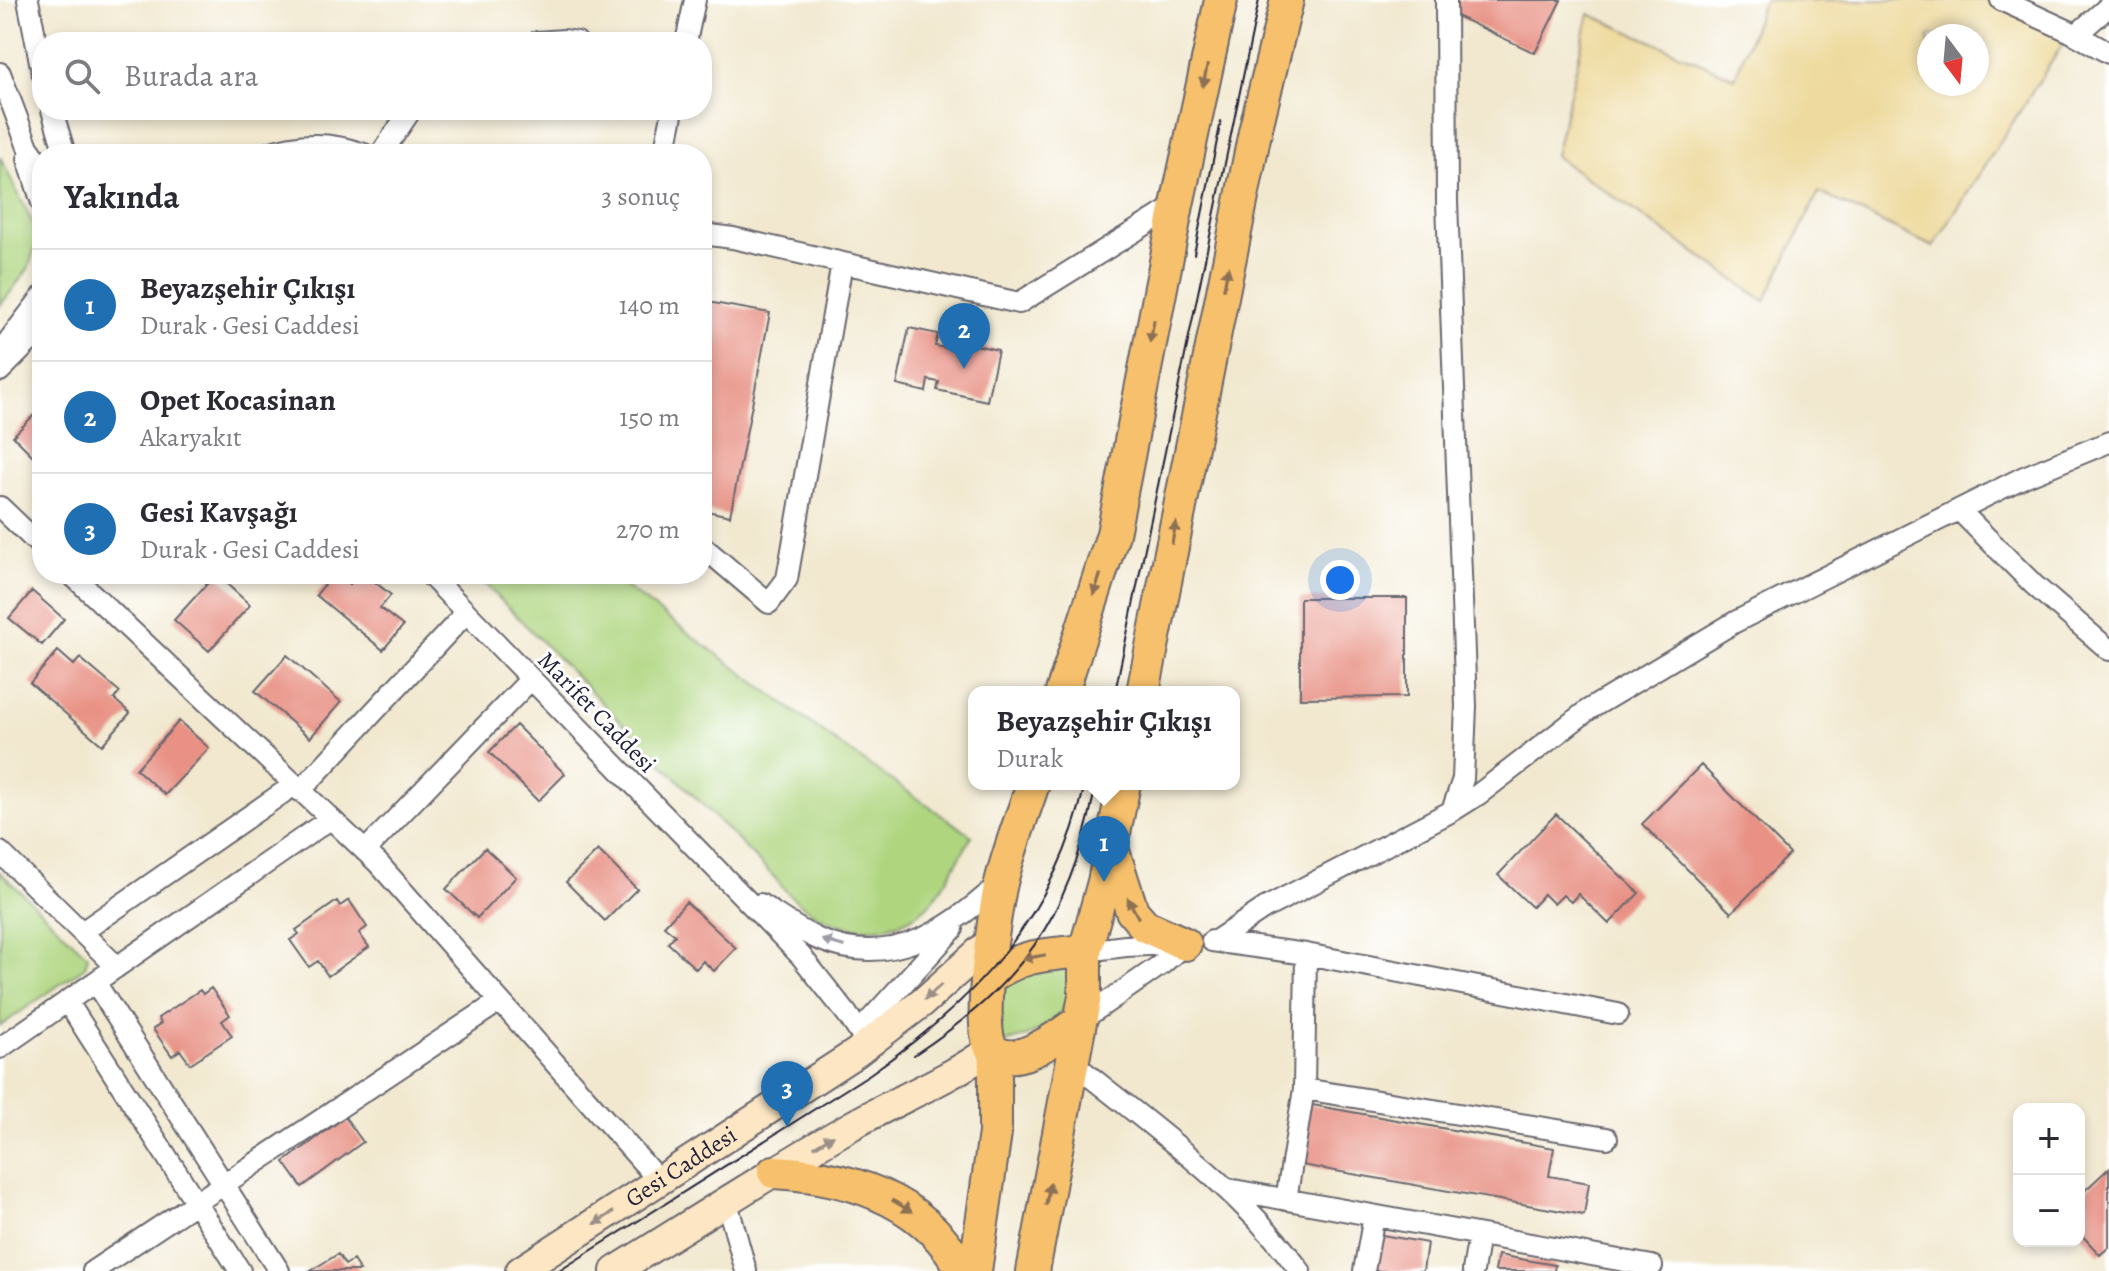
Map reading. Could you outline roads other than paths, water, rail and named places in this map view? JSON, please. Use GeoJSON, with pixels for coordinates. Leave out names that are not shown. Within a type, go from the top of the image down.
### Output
{"type":"FeatureCollection","features":[{"type":"Feature","properties":{"kind":"highway"},"geometry":{"type":"LineString","coordinates":[[1064,686],[1113,534],[1177,205],[1221,0]]}},
{"type":"Feature","properties":{"kind":"highway"},"geometry":{"type":"LineString","coordinates":[[1144,686],[1255,132],[1287,0]]}},
{"type":"Feature","properties":{"kind":"highway"},"geometry":{"type":"LineString","coordinates":[[975,1271],[995,1133],[993,1058],[985,1020],[992,940],[1001,883],[1031,790]]}},
{"type":"Feature","properties":{"kind":"highway"},"geometry":{"type":"LineString","coordinates":[[1033,1271],[1085,996],[1085,951],[1112,847],[1123,790]]}},
{"type":"Feature","properties":{"kind":"highway"},"geometry":{"type":"LineString","coordinates":[[1112,847],[1132,911],[1145,926],[1185,944]]}},
{"type":"Feature","properties":{"kind":"highway"},"geometry":{"type":"LineString","coordinates":[[988,978],[1004,967],[1034,955],[1085,951]]}},
{"type":"Feature","properties":{"kind":"highway"},"geometry":{"type":"LineString","coordinates":[[993,1058],[1032,1051],[1051,1042],[1080,1021]]}},
{"type":"Feature","properties":{"kind":"highway"},"geometry":{"type":"LineString","coordinates":[[774,1172],[835,1179],[892,1199],[936,1232],[963,1271]]}},
{"type":"Feature","properties":{"kind":"main road","name":"Gesi Caddesi"},"geometry":{"type":"LineString","coordinates":[[520,1271],[660,1182],[864,1038],[923,1002],[992,940]]}},
{"type":"Feature","properties":{"kind":"main road"},"geometry":{"type":"LineString","coordinates":[[615,1271],[726,1199],[880,1110],[968,1066],[993,1058]]}},
{"type":"Feature","properties":{"kind":"street"},"geometry":{"type":"LineString","coordinates":[[28,0],[34,32]]}},
{"type":"Feature","properties":{"kind":"street"},"geometry":{"type":"LineString","coordinates":[[1446,0],[1447,217],[1466,706],[1463,779],[1452,811]]}},
{"type":"Feature","properties":{"kind":"street"},"geometry":{"type":"LineString","coordinates":[[2001,0],[2109,53]]}},
{"type":"Feature","properties":{"kind":"street"},"geometry":{"type":"LineString","coordinates":[[686,32],[688,2]]}},
{"type":"Feature","properties":{"kind":"street"},"geometry":{"type":"LineString","coordinates":[[2076,35],[2109,6]]}},
{"type":"Feature","properties":{"kind":"street"},"geometry":{"type":"LineString","coordinates":[[0,73],[32,153]]}},
{"type":"Feature","properties":{"kind":"street"},"geometry":{"type":"LineString","coordinates":[[55,120],[62,144]]}},
{"type":"Feature","properties":{"kind":"street"},"geometry":{"type":"LineString","coordinates":[[388,144],[404,120]]}},
{"type":"Feature","properties":{"kind":"street"},"geometry":{"type":"LineString","coordinates":[[666,144],[671,120]]}},
{"type":"Feature","properties":{"kind":"street"},"geometry":{"type":"LineString","coordinates":[[28,147],[32,171]]}},
{"type":"Feature","properties":{"kind":"street"},"geometry":{"type":"LineString","coordinates":[[712,236],[1019,303],[1177,205]]}},
{"type":"Feature","properties":{"kind":"street"},"geometry":{"type":"LineString","coordinates":[[712,555],[769,603],[787,579],[842,263]]}},
{"type":"Feature","properties":{"kind":"street"},"geometry":{"type":"LineString","coordinates":[[0,352],[32,310]]}},
{"type":"Feature","properties":{"kind":"street"},"geometry":{"type":"LineString","coordinates":[[0,371],[32,339]]}},
{"type":"Feature","properties":{"kind":"street"},"geometry":{"type":"LineString","coordinates":[[1217,940],[1265,908],[1452,811],[1479,794],[1576,719],[1649,672],[1780,598],[2024,477],[2109,442]]}},
{"type":"Feature","properties":{"kind":"street"},"geometry":{"type":"LineString","coordinates":[[0,507],[32,537]]}},
{"type":"Feature","properties":{"kind":"street"},"geometry":{"type":"LineString","coordinates":[[1959,510],[2034,585],[2109,650]]}},
{"type":"Feature","properties":{"kind":"street"},"geometry":{"type":"LineString","coordinates":[[82,584],[365,851],[660,1182]]}},
{"type":"Feature","properties":{"kind":"street","name":"Marifet Caddesi"},"geometry":{"type":"LineString","coordinates":[[438,584],[730,884]]}},
{"type":"Feature","properties":{"kind":"street"},"geometry":{"type":"LineString","coordinates":[[82,932],[297,788],[465,614]]}},
{"type":"Feature","properties":{"kind":"street"},"geometry":{"type":"LineString","coordinates":[[365,851],[530,680]]}},
{"type":"Feature","properties":{"kind":"street"},"geometry":{"type":"LineString","coordinates":[[0,1048],[330,819]]}},
{"type":"Feature","properties":{"kind":"street"},"geometry":{"type":"LineString","coordinates":[[0,852],[117,967]]}},
{"type":"Feature","properties":{"kind":"street"},"geometry":{"type":"LineString","coordinates":[[730,884],[807,964],[864,1038],[966,914],[1001,883]]}},
{"type":"Feature","properties":{"kind":"street"},"geometry":{"type":"LineString","coordinates":[[730,884],[806,933],[846,947],[887,949],[913,944],[966,914]]}},
{"type":"Feature","properties":{"kind":"street"},"geometry":{"type":"LineString","coordinates":[[1085,951],[1217,940],[1618,1014]]}},
{"type":"Feature","properties":{"kind":"street"},"geometry":{"type":"LineString","coordinates":[[1080,1021],[1162,964],[1185,944]]}},
{"type":"Feature","properties":{"kind":"street"},"geometry":{"type":"LineString","coordinates":[[1286,1200],[1304,1089],[1306,954]]}},
{"type":"Feature","properties":{"kind":"street"},"geometry":{"type":"LineString","coordinates":[[95,982],[279,1271]]}},
{"type":"Feature","properties":{"kind":"street"},"geometry":{"type":"LineString","coordinates":[[67,1001],[240,1271]]}},
{"type":"Feature","properties":{"kind":"street"},"geometry":{"type":"LineString","coordinates":[[93,1271],[500,1001]]}},
{"type":"Feature","properties":{"kind":"street"},"geometry":{"type":"LineString","coordinates":[[1072,1062],[1228,1189],[1271,1234],[1300,1271]]}},
{"type":"Feature","properties":{"kind":"street"},"geometry":{"type":"LineString","coordinates":[[1304,1089],[1607,1138]]}},
{"type":"Feature","properties":{"kind":"street"},"geometry":{"type":"LineString","coordinates":[[1228,1189],[1652,1266]]}},
{"type":"Feature","properties":{"kind":"street"},"geometry":{"type":"LineString","coordinates":[[726,1199],[746,1271]]}},
{"type":"Feature","properties":{"kind":"street"},"geometry":{"type":"LineString","coordinates":[[1364,1271],[1374,1216]]}},
{"type":"Feature","properties":{"kind":"street"},"geometry":{"type":"LineString","coordinates":[[1473,1271],[1479,1235]]}},
{"type":"Feature","properties":{"kind":"tram line"},"geometry":{"type":"LineString","coordinates":[[1116,686],[1259,0]]}},
{"type":"Feature","properties":{"kind":"tram line"},"geometry":{"type":"LineString","coordinates":[[1194,254],[1221,121]]}},
{"type":"Feature","properties":{"kind":"tram line"},"geometry":{"type":"LineString","coordinates":[[559,1271],[870,1074],[945,1016],[1007,950],[1032,913],[1054,874],[1072,831],[1083,790]]}},
{"type":"Feature","properties":{"kind":"tram line"},"geometry":{"type":"LineString","coordinates":[[914,1055],[983,1002],[1011,975],[1034,945],[1054,913],[1070,878],[1094,794]]}},
{"type":"Feature","properties":{"kind":"place","name":"Opet Kocasinan"},"geometry":{"type":"Point","coordinates":[964,369]}},
{"type":"Feature","properties":{"kind":"place","name":"Beyazşehir Çıkışı"},"geometry":{"type":"Point","coordinates":[1104,882]}},
{"type":"Feature","properties":{"kind":"place","name":"Gesi Kavşağı"},"geometry":{"type":"Point","coordinates":[787,1127]}}]}
